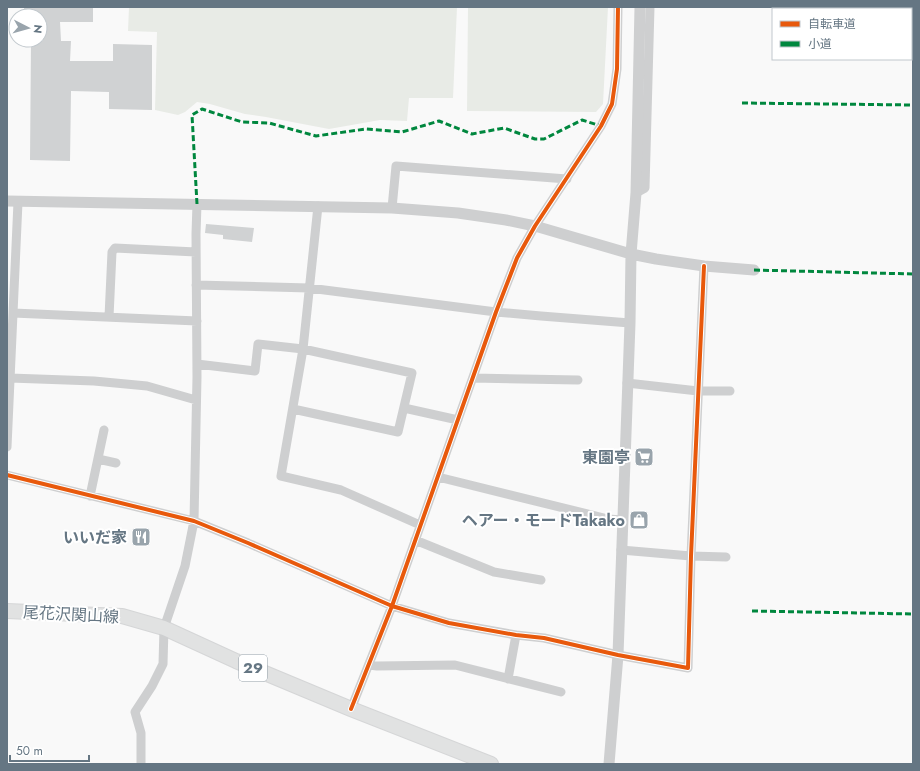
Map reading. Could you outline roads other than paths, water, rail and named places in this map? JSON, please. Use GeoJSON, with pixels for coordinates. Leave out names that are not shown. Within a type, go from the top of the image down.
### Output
{"type":"FeatureCollection","features":[{"type":"Feature","properties":{"kind":"main road","name":"尾花沢関山線"},"geometry":{"type":"LineString","coordinates":[[7,611],[122,616],[164,628],[236,661],[351,709],[491,764]]}},
{"type":"Feature","properties":{"kind":"street"},"geometry":{"type":"LineString","coordinates":[[351,709],[392,606],[496,312],[517,258],[535,226],[601,126],[612,104],[617,69],[618,7]]}},
{"type":"Feature","properties":{"kind":"street"},"geometry":{"type":"LineString","coordinates":[[609,764],[618,655],[630,323],[631,254],[636,193],[640,7]]}},
{"type":"Feature","properties":{"kind":"street"},"geometry":{"type":"LineString","coordinates":[[636,193],[645,188],[650,7]]}},
{"type":"Feature","properties":{"kind":"street"},"geometry":{"type":"LineString","coordinates":[[392,208],[396,166],[567,179]]}},
{"type":"Feature","properties":{"kind":"street"},"geometry":{"type":"LineString","coordinates":[[7,447],[13,313],[13,202],[318,206],[392,208],[458,213],[535,226],[631,254],[656,259],[704,266],[754,270]]}},
{"type":"Feature","properties":{"kind":"street"},"geometry":{"type":"LineString","coordinates":[[141,764],[141,733],[134,712],[152,686],[163,664],[164,628],[185,566],[194,521],[197,364],[197,204]]}},
{"type":"Feature","properties":{"kind":"street"},"geometry":{"type":"LineString","coordinates":[[318,206],[303,349],[281,476],[341,490],[420,525]]}},
{"type":"Feature","properties":{"kind":"street"},"geometry":{"type":"LineString","coordinates":[[109,317],[112,252],[115,248],[196,252]]}},
{"type":"Feature","properties":{"kind":"street"},"geometry":{"type":"LineString","coordinates":[[7,475],[194,521],[392,606],[449,623],[516,635],[544,638],[618,655],[688,668],[691,556],[704,266]]}},
{"type":"Feature","properties":{"kind":"street"},"geometry":{"type":"LineString","coordinates":[[196,285],[309,288],[496,312],[630,323]]}},
{"type":"Feature","properties":{"kind":"street"},"geometry":{"type":"LineString","coordinates":[[13,313],[197,320]]}},
{"type":"Feature","properties":{"kind":"street"},"geometry":{"type":"LineString","coordinates":[[197,364],[255,371],[258,344],[303,349],[412,373],[398,432],[293,409]]}},
{"type":"Feature","properties":{"kind":"street"},"geometry":{"type":"LineString","coordinates":[[10,378],[94,381],[147,386],[196,400]]}},
{"type":"Feature","properties":{"kind":"street"},"geometry":{"type":"LineString","coordinates":[[473,378],[578,380]]}},
{"type":"Feature","properties":{"kind":"street"},"geometry":{"type":"LineString","coordinates":[[628,383],[698,391],[730,391]]}},
{"type":"Feature","properties":{"kind":"street"},"geometry":{"type":"LineString","coordinates":[[404,408],[458,420]]}},
{"type":"Feature","properties":{"kind":"street"},"geometry":{"type":"LineString","coordinates":[[90,496],[104,430]]}},
{"type":"Feature","properties":{"kind":"street"},"geometry":{"type":"LineString","coordinates":[[98,459],[116,463]]}},
{"type":"Feature","properties":{"kind":"street"},"geometry":{"type":"LineString","coordinates":[[438,477],[608,519],[622,520]]}},
{"type":"Feature","properties":{"kind":"street"},"geometry":{"type":"LineString","coordinates":[[415,540],[494,572],[541,580]]}},
{"type":"Feature","properties":{"kind":"street"},"geometry":{"type":"LineString","coordinates":[[621,550],[691,556],[726,557]]}},
{"type":"Feature","properties":{"kind":"street"},"geometry":{"type":"LineString","coordinates":[[508,679],[516,635]]}},
{"type":"Feature","properties":{"kind":"street"},"geometry":{"type":"LineString","coordinates":[[369,665],[455,665],[561,692]]}},
{"type":"Feature","properties":{"kind":"place","name":"東園亭"},"geometry":{"type":"Point","coordinates":[644,457]}},
{"type":"Feature","properties":{"kind":"place","name":"ヘアー・モードTakako"},"geometry":{"type":"Point","coordinates":[639,520]}},
{"type":"Feature","properties":{"kind":"place","name":"いいだ家"},"geometry":{"type":"Point","coordinates":[141,537]}}]}
